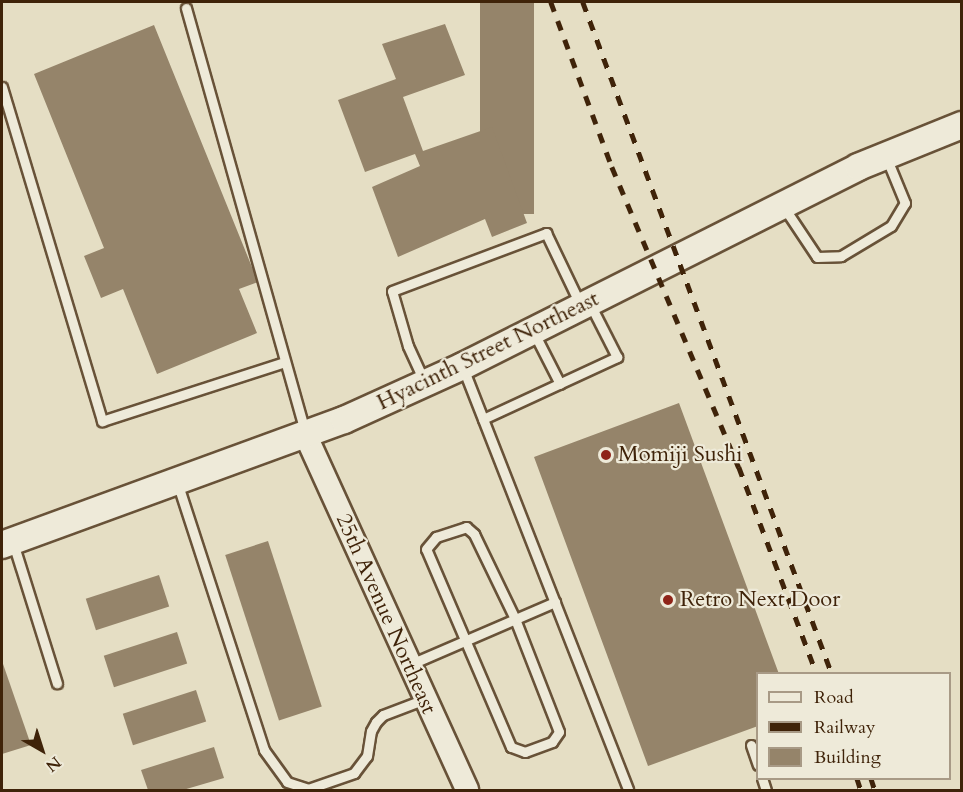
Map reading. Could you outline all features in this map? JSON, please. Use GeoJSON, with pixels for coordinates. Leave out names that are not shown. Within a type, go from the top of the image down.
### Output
{"type":"FeatureCollection","features":[{"type":"Feature","properties":{"kind":"main road","name":"Hyacinth Street Northeast"},"geometry":{"type":"LineString","coordinates":[[7,543],[306,436],[425,384],[885,155],[962,124]]}},
{"type":"Feature","properties":{"kind":"street","name":"25th Avenue Northeast"},"geometry":{"type":"LineString","coordinates":[[306,436],[467,790]]}},
{"type":"Feature","properties":{"kind":"lane"},"geometry":{"type":"LineString","coordinates":[[186,8],[306,436]]}},
{"type":"Feature","properties":{"kind":"lane"},"geometry":{"type":"LineString","coordinates":[[2,87],[102,421],[285,362]]}},
{"type":"Feature","properties":{"kind":"lane"},"geometry":{"type":"LineString","coordinates":[[782,205],[817,257],[841,256],[891,226],[905,203],[885,155]]}},
{"type":"Feature","properties":{"kind":"lane"},"geometry":{"type":"LineString","coordinates":[[425,384],[408,346],[392,291],[546,233],[617,357],[483,419]]}},
{"type":"Feature","properties":{"kind":"lane"},"geometry":{"type":"LineString","coordinates":[[533,330],[560,384]]}},
{"type":"Feature","properties":{"kind":"lane"},"geometry":{"type":"LineString","coordinates":[[462,366],[628,790]]}},
{"type":"Feature","properties":{"kind":"lane"},"geometry":{"type":"LineString","coordinates":[[177,482],[264,750],[287,782],[308,789],[354,773],[367,756],[371,731],[376,722],[383,715],[425,699]]}},
{"type":"Feature","properties":{"kind":"lane"},"geometry":{"type":"LineString","coordinates":[[466,527],[474,534],[515,620],[559,732],[552,742],[525,752],[511,747],[464,642],[426,549],[436,537],[466,527]]}},
{"type":"Feature","properties":{"kind":"lane"},"geometry":{"type":"LineString","coordinates":[[7,543],[57,683]]}},
{"type":"Feature","properties":{"kind":"lane"},"geometry":{"type":"LineString","coordinates":[[410,664],[555,602]]}},
{"type":"Feature","properties":{"kind":"lane"},"geometry":{"type":"LineString","coordinates":[[751,745],[756,759]]}},
{"type":"Feature","properties":{"kind":"building"},"geometry":{"type":"Polygon","coordinates":[[[480,2],[534,2],[534,214],[480,214],[480,2]]]}},
{"type":"Feature","properties":{"kind":"building"},"geometry":{"type":"Polygon","coordinates":[[[445,24],[465,75],[403,97],[423,151],[492,127],[527,223],[492,237],[485,219],[398,257],[372,187],[420,166],[415,154],[365,172],[338,100],[396,79],[382,44],[445,24]]]}},
{"type":"Feature","properties":{"kind":"building"},"geometry":{"type":"Polygon","coordinates":[[[154,25],[258,282],[239,289],[257,333],[157,374],[123,289],[101,298],[84,256],[104,248],[34,74],[154,25]]]}},
{"type":"Feature","properties":{"kind":"building"},"geometry":{"type":"Polygon","coordinates":[[[679,403],[778,672],[756,672],[756,727],[648,766],[534,457],[679,403]]]}},
{"type":"Feature","properties":{"kind":"building"},"geometry":{"type":"Polygon","coordinates":[[[268,541],[322,706],[279,720],[225,555],[268,541]]]}},
{"type":"Feature","properties":{"kind":"building"},"geometry":{"type":"Polygon","coordinates":[[[159,575],[169,606],[96,630],[86,599],[159,575]]]}},
{"type":"Feature","properties":{"kind":"building"},"geometry":{"type":"Polygon","coordinates":[[[177,632],[187,663],[114,687],[104,656],[177,632]]]}},
{"type":"Feature","properties":{"kind":"building"},"geometry":{"type":"Polygon","coordinates":[[[2,661],[31,745],[2,754],[2,661]]]}},
{"type":"Feature","properties":{"kind":"building"},"geometry":{"type":"Polygon","coordinates":[[[196,690],[206,721],[133,745],[123,714],[196,690]]]}},
{"type":"Feature","properties":{"kind":"building"},"geometry":{"type":"Polygon","coordinates":[[[214,747],[224,778],[183,790],[148,790],[141,770],[214,747]]]}},
{"type":"Feature","properties":{"kind":"railway"},"geometry":{"type":"LineString","coordinates":[[551,2],[612,167],[739,467],[816,672]]}},
{"type":"Feature","properties":{"kind":"railway"},"geometry":{"type":"LineString","coordinates":[[583,2],[831,672]]}},
{"type":"Feature","properties":{"kind":"railway"},"geometry":{"type":"LineString","coordinates":[[858,780],[861,790]]}},
{"type":"Feature","properties":{"kind":"railway"},"geometry":{"type":"LineString","coordinates":[[872,780],[875,790]]}},
{"type":"Feature","properties":{"kind":"place","name":"Momiji Sushi"},"geometry":{"type":"Point","coordinates":[606,455]}},
{"type":"Feature","properties":{"kind":"place","name":"Retro Next Door"},"geometry":{"type":"Point","coordinates":[668,600]}}]}
